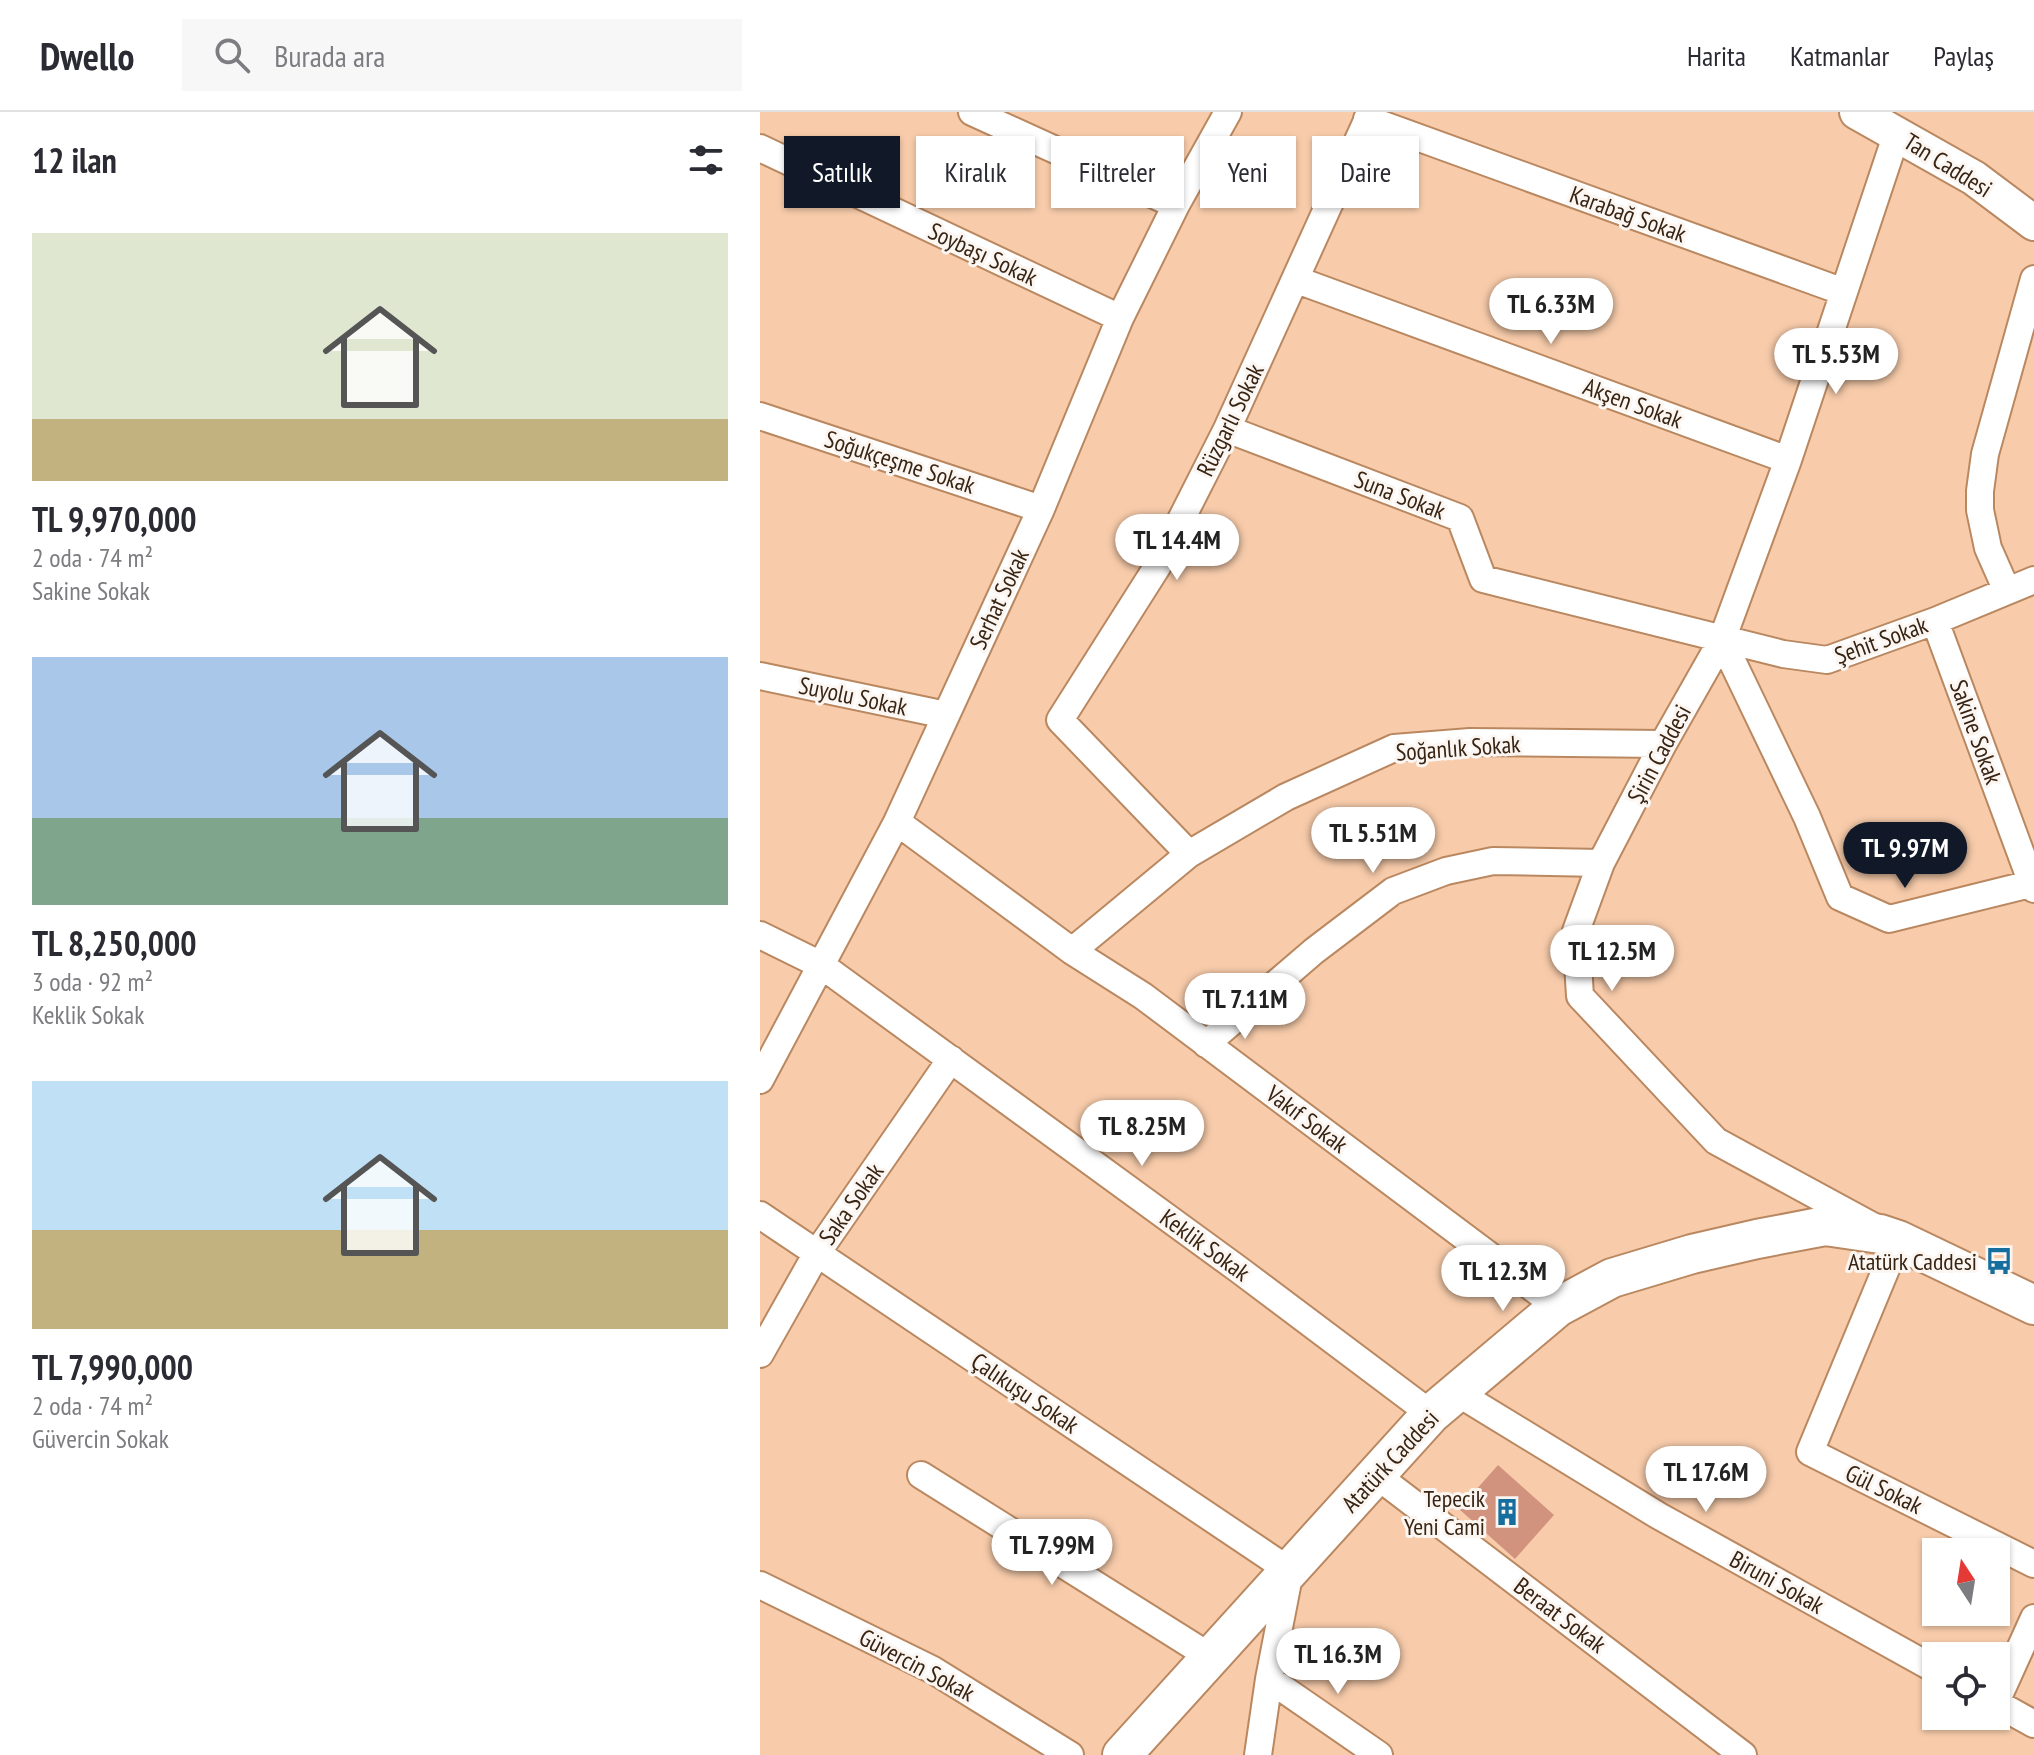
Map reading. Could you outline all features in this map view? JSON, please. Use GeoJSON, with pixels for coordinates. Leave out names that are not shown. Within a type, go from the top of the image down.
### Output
{"type":"FeatureCollection","features":[{"type":"Feature","properties":{"kind":"main road","name":"Atatürk Caddesi"},"geometry":{"type":"LineString","coordinates":[[1122,1755],[1209,1656],[1444,1403],[1558,1307],[1612,1278],[1692,1254],[1825,1226],[1880,1234],[1898,1240],[2034,1305]]}},
{"type":"Feature","properties":{"kind":"street","name":"Serhat Sokak"},"geometry":{"type":"LineString","coordinates":[[1184,191],[1228,112]]}},
{"type":"Feature","properties":{"kind":"street","name":"Tan Caddesi"},"geometry":{"type":"LineString","coordinates":[[1857,112],[1974,178],[2034,223]]}},
{"type":"Feature","properties":{"kind":"street"},"geometry":{"type":"LineString","coordinates":[[983,114],[1051,146]]}},
{"type":"Feature","properties":{"kind":"street","name":"Rüzgarlı Sokak"},"geometry":{"type":"LineString","coordinates":[[1189,854],[1060,720],[1157,567],[1227,429],[1369,116]]}},
{"type":"Feature","properties":{"kind":"street","name":"Karabağ Sokak"},"geometry":{"type":"LineString","coordinates":[[1369,116],[1844,292]]}},
{"type":"Feature","properties":{"kind":"street","name":"Şirin Caddesi"},"geometry":{"type":"LineString","coordinates":[[1897,133],[1788,460],[1722,640],[1601,863],[1576,931],[1580,996],[1716,1141],[1898,1240]]}},
{"type":"Feature","properties":{"kind":"street","name":"Soybaşı Sokak"},"geometry":{"type":"LineString","coordinates":[[760,148],[1120,318]]}},
{"type":"Feature","properties":{"kind":"street","name":"Serhat Sokak"},"geometry":{"type":"LineString","coordinates":[[760,1080],[897,822],[1041,509],[1120,318],[1175,208]]}},
{"type":"Feature","properties":{"kind":"street"},"geometry":{"type":"LineString","coordinates":[[2007,591],[1983,529],[1981,472],[2034,279]]}},
{"type":"Feature","properties":{"kind":"street","name":"Akşen Sokak"},"geometry":{"type":"LineString","coordinates":[[1297,280],[1788,460]]}},
{"type":"Feature","properties":{"kind":"street","name":"Soğukçeşme Sokak"},"geometry":{"type":"LineString","coordinates":[[760,416],[1041,509]]}},
{"type":"Feature","properties":{"kind":"street","name":"Suna Sokak"},"geometry":{"type":"LineString","coordinates":[[1227,429],[1460,518],[1483,579],[1722,640]]}},
{"type":"Feature","properties":{"kind":"street","name":"Şehit Sokak"},"geometry":{"type":"LineString","coordinates":[[1722,640],[1827,660],[1935,621],[2034,580]]}},
{"type":"Feature","properties":{"kind":"street","name":"Sakine Sokak"},"geometry":{"type":"LineString","coordinates":[[1935,621],[2034,885]]}},
{"type":"Feature","properties":{"kind":"street"},"geometry":{"type":"LineString","coordinates":[[1722,640],[1807,817],[1840,897],[1889,919],[2034,885]]}},
{"type":"Feature","properties":{"kind":"street","name":"Suyolu Sokak"},"geometry":{"type":"LineString","coordinates":[[760,676],[946,715]]}},
{"type":"Feature","properties":{"kind":"street","name":"Soğanlık Sokak"},"geometry":{"type":"LineString","coordinates":[[1072,951],[1189,854],[1286,797],[1394,748],[1470,742],[1663,744]]}},
{"type":"Feature","properties":{"kind":"street","name":"Vakıf Sokak"},"geometry":{"type":"LineString","coordinates":[[897,822],[1072,951],[1143,996],[1558,1307]]}},
{"type":"Feature","properties":{"kind":"street"},"geometry":{"type":"LineString","coordinates":[[1206,1044],[1314,951],[1393,891],[1446,871],[1493,861],[1601,863]]}},
{"type":"Feature","properties":{"kind":"street","name":"Keklik Sokak"},"geometry":{"type":"LineString","coordinates":[[760,935],[821,965],[1238,1269],[1444,1403]]}},
{"type":"Feature","properties":{"kind":"street","name":"Saka Sokak"},"geometry":{"type":"LineString","coordinates":[[760,1354],[817,1253],[951,1059]]}},
{"type":"Feature","properties":{"kind":"street","name":"Çalıkuşu Sokak"},"geometry":{"type":"LineString","coordinates":[[760,1215],[1290,1571]]}},
{"type":"Feature","properties":{"kind":"street","name":"Gül Sokak"},"geometry":{"type":"LineString","coordinates":[[1898,1240],[1810,1452],[2034,1564]]}},
{"type":"Feature","properties":{"kind":"street","name":"Biruni Sokak"},"geometry":{"type":"LineString","coordinates":[[1444,1403],[1659,1516],[1922,1662]]}},
{"type":"Feature","properties":{"kind":"street"},"geometry":{"type":"LineString","coordinates":[[921,1475],[1209,1656]]}},
{"type":"Feature","properties":{"kind":"street","name":"Beraat Sokak"},"geometry":{"type":"LineString","coordinates":[[1376,1475],[1743,1755]]}},
{"type":"Feature","properties":{"kind":"street"},"geometry":{"type":"LineString","coordinates":[[1258,1755],[1290,1571]]}},
{"type":"Feature","properties":{"kind":"street","name":"Güvercin Sokak"},"geometry":{"type":"LineString","coordinates":[[760,1585],[933,1670],[1070,1755]]}},
{"type":"Feature","properties":{"kind":"street"},"geometry":{"type":"LineString","coordinates":[[2010,1672],[2034,1618]]}},
{"type":"Feature","properties":{"kind":"street"},"geometry":{"type":"LineString","coordinates":[[1269,1679],[1379,1755]]}},
{"type":"Feature","properties":{"kind":"street"},"geometry":{"type":"LineString","coordinates":[[2010,1711],[2034,1724]]}},
{"type":"Feature","properties":{"kind":"building","name":"Tepecik Yeni Cami"},"geometry":{"type":"Polygon","coordinates":[[[1498,1465],[1554,1515],[1515,1559],[1459,1509],[1498,1465]]]}},
{"type":"Feature","properties":{"kind":"place","name":"Atatürk Caddesi"},"geometry":{"type":"Point","coordinates":[1999,1261]}},
{"type":"Feature","properties":{"kind":"place","name":"Tepecik Yeni Cami"},"geometry":{"type":"Point","coordinates":[1507,1512]}}]}
